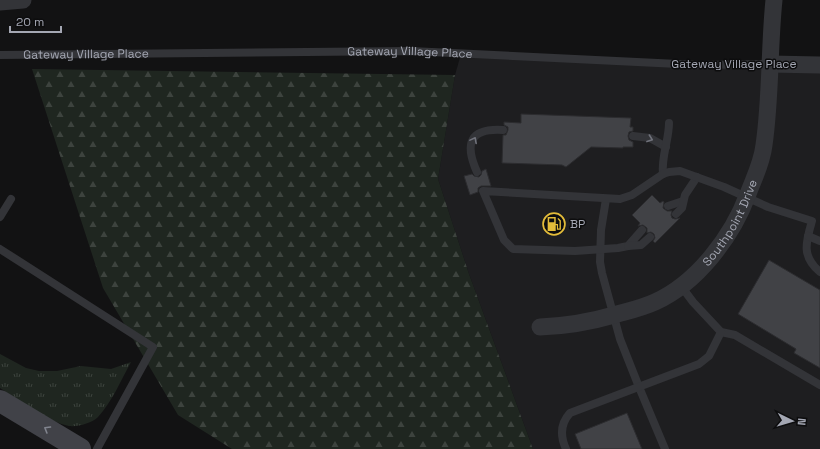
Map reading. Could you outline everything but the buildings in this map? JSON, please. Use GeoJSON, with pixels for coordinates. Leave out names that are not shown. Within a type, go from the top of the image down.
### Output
{"type":"FeatureCollection","features":[{"type":"Feature","properties":{"kind":"main road"},"geometry":{"type":"LineString","coordinates":[[0,401],[80,449]]}},
{"type":"Feature","properties":{"kind":"street"},"geometry":{"type":"LineString","coordinates":[[0,2],[23,0]]}},
{"type":"Feature","properties":{"kind":"street","name":"Southpoint Drive"},"geometry":{"type":"LineString","coordinates":[[540,328],[586,322],[655,302],[681,286],[702,267],[726,237],[736,221],[747,197],[761,160],[764,145],[774,0]]}},
{"type":"Feature","properties":{"kind":"street","name":"Gateway Village Place"},"geometry":{"type":"LineString","coordinates":[[770,64],[820,65]]}},
{"type":"Feature","properties":{"kind":"lane","name":"Gateway Village Place"},"geometry":{"type":"LineString","coordinates":[[0,54],[411,51],[699,65],[770,64]]}},
{"type":"Feature","properties":{"kind":"lane"},"geometry":{"type":"LineString","coordinates":[[664,174],[664,157],[669,123]]}},
{"type":"Feature","properties":{"kind":"lane"},"geometry":{"type":"LineString","coordinates":[[477,172],[472,161],[471,153],[471,146],[474,139],[478,133],[485,130],[503,130]]}},
{"type":"Feature","properties":{"kind":"lane"},"geometry":{"type":"LineString","coordinates":[[633,136],[650,138],[666,147]]}},
{"type":"Feature","properties":{"kind":"lane"},"geometry":{"type":"LineString","coordinates":[[650,238],[641,244],[600,250],[575,251],[513,249],[504,240],[483,191],[620,199],[632,195],[664,174],[680,171],[724,187],[768,208],[812,221],[806,244],[807,255],[820,272]]}},
{"type":"Feature","properties":{"kind":"lane"},"geometry":{"type":"LineString","coordinates":[[676,214],[682,208],[685,195],[697,177]]}},
{"type":"Feature","properties":{"kind":"lane"},"geometry":{"type":"LineString","coordinates":[[606,198],[601,230],[600,262],[602,273],[620,339],[665,449]]}},
{"type":"Feature","properties":{"kind":"lane"},"geometry":{"type":"LineString","coordinates":[[0,216],[11,199]]}},
{"type":"Feature","properties":{"kind":"lane"},"geometry":{"type":"LineString","coordinates":[[668,206],[684,202]]}},
{"type":"Feature","properties":{"kind":"lane"},"geometry":{"type":"LineString","coordinates":[[628,246],[642,230]]}},
{"type":"Feature","properties":{"kind":"lane"},"geometry":{"type":"LineString","coordinates":[[808,236],[820,241]]}},
{"type":"Feature","properties":{"kind":"lane"},"geometry":{"type":"LineString","coordinates":[[0,249],[153,347],[97,449]]}},
{"type":"Feature","properties":{"kind":"lane"},"geometry":{"type":"LineString","coordinates":[[681,286],[693,302],[721,332],[732,334],[820,385]]}},
{"type":"Feature","properties":{"kind":"lane"},"geometry":{"type":"LineString","coordinates":[[566,449],[562,437],[562,430],[563,424],[570,413],[691,368],[704,361],[713,349],[721,332]]}},
{"type":"Feature","properties":{"kind":"shaded area"},"geometry":{"type":"Polygon","coordinates":[[[461,54],[820,65],[820,449],[533,449],[469,274],[438,179],[455,75],[461,54]]]}},
{"type":"Feature","properties":{"kind":"green space"},"geometry":{"type":"Polygon","coordinates":[[[32,69],[455,75],[438,179],[469,274],[533,449],[232,449],[178,415],[103,288],[32,69]]]}},
{"type":"Feature","properties":{"kind":"green space"},"geometry":{"type":"Polygon","coordinates":[[[0,354],[26,368],[39,371],[57,371],[81,366],[111,369],[131,362],[112,398],[98,417],[85,424],[69,426],[52,420],[0,388],[0,354]]]}},
{"type":"Feature","properties":{"kind":"place","name":"BP"},"geometry":{"type":"Point","coordinates":[554,224]}}]}
